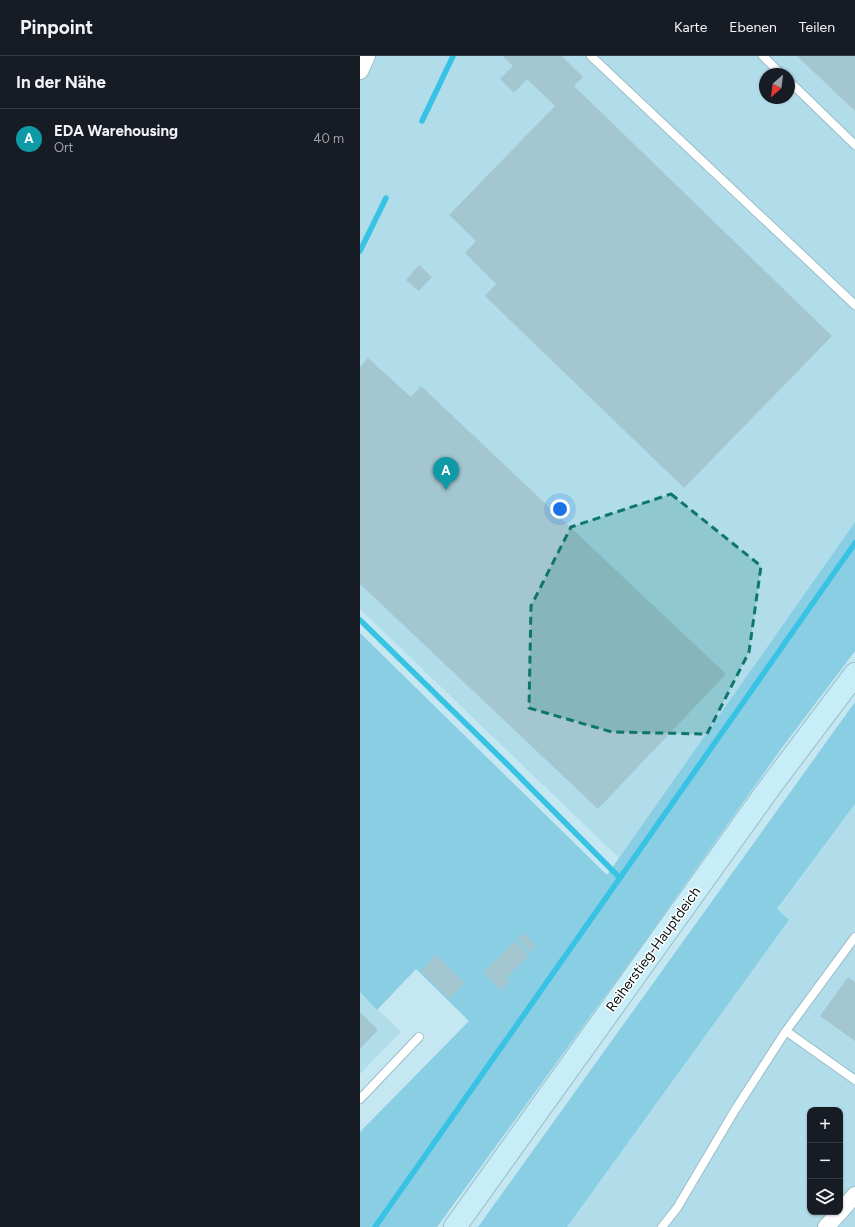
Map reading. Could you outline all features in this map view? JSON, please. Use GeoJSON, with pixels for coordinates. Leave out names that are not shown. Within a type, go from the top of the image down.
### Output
{"type":"FeatureCollection","features":[{"type":"Feature","properties":{"kind":"main road","name":"Reiherstieg-Hauptdeich"},"geometry":{"type":"LineString","coordinates":[[455,1227],[770,787],[855,674]]}},
{"type":"Feature","properties":{"kind":"street"},"geometry":{"type":"LineString","coordinates":[[360,71],[367,56]]}},
{"type":"Feature","properties":{"kind":"street"},"geometry":{"type":"LineString","coordinates":[[843,1209],[855,1195]]}},
{"type":"Feature","properties":{"kind":"street"},"geometry":{"type":"LineString","coordinates":[[826,1227],[837,1215]]}},
{"type":"Feature","properties":{"kind":"lane"},"geometry":{"type":"LineString","coordinates":[[591,56],[855,305]]}},
{"type":"Feature","properties":{"kind":"lane"},"geometry":{"type":"LineString","coordinates":[[763,56],[775,68]]}},
{"type":"Feature","properties":{"kind":"lane"},"geometry":{"type":"LineString","coordinates":[[795,87],[855,145]]}},
{"type":"Feature","properties":{"kind":"lane"},"geometry":{"type":"LineString","coordinates":[[662,1227],[677,1208],[735,1110],[786,1031],[855,937]]}},
{"type":"Feature","properties":{"kind":"lane"},"geometry":{"type":"LineString","coordinates":[[786,1031],[855,1080]]}},
{"type":"Feature","properties":{"kind":"lane"},"geometry":{"type":"LineString","coordinates":[[360,1099],[419,1037]]}},
{"type":"Feature","properties":{"kind":"highlighted area"},"geometry":{"type":"Polygon","coordinates":[[[671,494],[761,566],[749,652],[707,734],[612,732],[529,708],[531,606],[571,527],[671,494]]]}},
{"type":"Feature","properties":{"kind":"shaded area"},"geometry":{"type":"Polygon","coordinates":[[[360,56],[855,56],[855,522],[619,858],[360,609],[360,56]]]}},
{"type":"Feature","properties":{"kind":"shaded area"},"geometry":{"type":"Polygon","coordinates":[[[855,522],[855,651],[781,749],[640,948],[437,1227],[360,1227],[360,1132],[469,1021],[416,969],[377,1010],[360,992],[360,633],[607,875],[855,522]]]}},
{"type":"Feature","properties":{"kind":"shaded area"},"geometry":{"type":"Polygon","coordinates":[[[855,702],[855,804],[777,909],[789,920],[567,1227],[478,1227],[855,702]]]}},
{"type":"Feature","properties":{"kind":"shaded area"},"geometry":{"type":"Polygon","coordinates":[[[855,804],[855,1227],[567,1227],[789,920],[777,910],[855,804]]]}},
{"type":"Feature","properties":{"kind":"shaded area"},"geometry":{"type":"Polygon","coordinates":[[[360,992],[401,1032],[360,1074],[360,992]]]}},
{"type":"Feature","properties":{"kind":"building"},"geometry":{"type":"Polygon","coordinates":[[[503,56],[562,56],[583,77],[574,86],[832,336],[684,488],[485,296],[496,284],[465,253],[476,241],[449,215],[555,106],[527,79],[514,93],[500,79],[513,66],[503,56]]]}},
{"type":"Feature","properties":{"kind":"building"},"geometry":{"type":"Polygon","coordinates":[[[797,56],[855,56],[855,111],[797,56]]]}},
{"type":"Feature","properties":{"kind":"building"},"geometry":{"type":"Polygon","coordinates":[[[419,265],[432,277],[419,291],[406,280],[419,265]]]}},
{"type":"Feature","properties":{"kind":"building"},"geometry":{"type":"Polygon","coordinates":[[[368,358],[411,397],[421,386],[726,674],[598,809],[360,584],[360,367],[368,358]]]}},
{"type":"Feature","properties":{"kind":"building"},"geometry":{"type":"Polygon","coordinates":[[[524,933],[536,946],[530,952],[518,939],[524,933]]]}},
{"type":"Feature","properties":{"kind":"building"},"geometry":{"type":"Polygon","coordinates":[[[515,941],[529,955],[506,978],[510,982],[501,991],[483,973],[515,941]]]}},
{"type":"Feature","properties":{"kind":"building"},"geometry":{"type":"Polygon","coordinates":[[[436,955],[465,983],[449,999],[421,971],[436,955]]]}},
{"type":"Feature","properties":{"kind":"building"},"geometry":{"type":"Polygon","coordinates":[[[848,977],[855,982],[855,1041],[820,1016],[848,977]]]}},
{"type":"Feature","properties":{"kind":"building"},"geometry":{"type":"Polygon","coordinates":[[[360,1012],[378,1030],[360,1049],[360,1012]]]}},
{"type":"Feature","properties":{"kind":"waterway"},"geometry":{"type":"LineString","coordinates":[[422,121],[453,56]]}},
{"type":"Feature","properties":{"kind":"waterway"},"geometry":{"type":"LineString","coordinates":[[360,251],[386,198]]}},
{"type":"Feature","properties":{"kind":"waterway"},"geometry":{"type":"LineString","coordinates":[[375,1227],[855,543]]}},
{"type":"Feature","properties":{"kind":"waterway"},"geometry":{"type":"LineString","coordinates":[[360,620],[507,764],[620,878]]}},
{"type":"Feature","properties":{"kind":"place","name":"EDA Warehousing"},"geometry":{"type":"Point","coordinates":[446,490]}}]}
